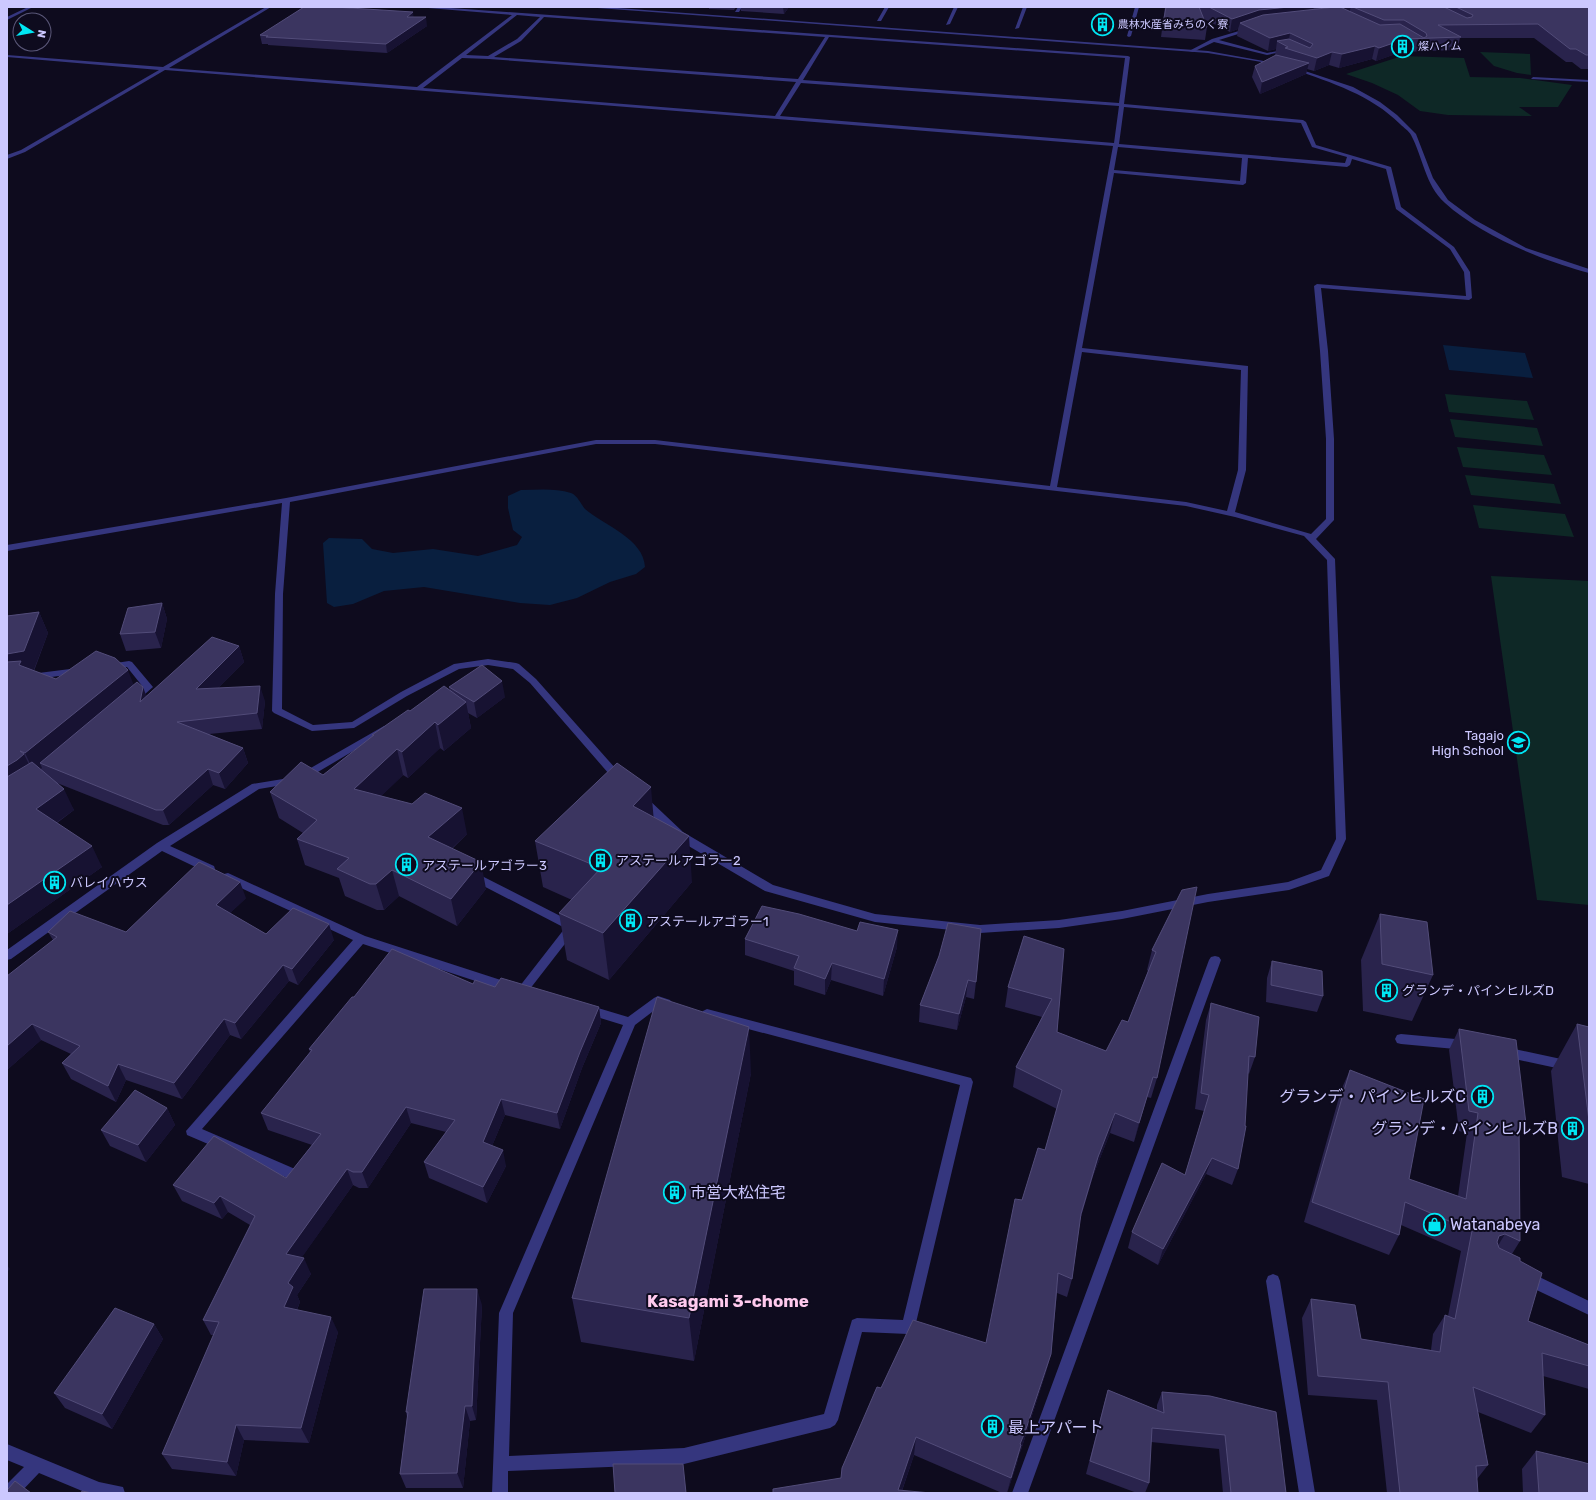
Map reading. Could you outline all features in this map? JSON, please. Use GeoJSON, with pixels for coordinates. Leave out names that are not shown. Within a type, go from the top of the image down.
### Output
{"type":"FeatureCollection","features":[{"type":"Feature","properties":{"kind":"street"},"geometry":{"type":"LineString","coordinates":[[7,18],[31,7]]}},
{"type":"Feature","properties":{"kind":"street"},"geometry":{"type":"LineString","coordinates":[[7,157],[23,151],[269,7]]}},
{"type":"Feature","properties":{"kind":"street"},"geometry":{"type":"LineString","coordinates":[[418,7],[1128,57],[1116,145],[1053,489]]}},
{"type":"Feature","properties":{"kind":"street"},"geometry":{"type":"LineString","coordinates":[[586,7],[1191,50],[1245,57],[1295,68],[1351,88],[1378,103],[1395,116],[1413,134],[1430,178],[1446,201],[1473,220],[1524,249],[1589,271]]}},
{"type":"Feature","properties":{"kind":"street"},"geometry":{"type":"LineString","coordinates":[[880,20],[887,7]]}},
{"type":"Feature","properties":{"kind":"street"},"geometry":{"type":"LineString","coordinates":[[948,24],[956,7]]}},
{"type":"Feature","properties":{"kind":"street"},"geometry":{"type":"LineString","coordinates":[[1017,28],[1025,7]]}},
{"type":"Feature","properties":{"kind":"street"},"geometry":{"type":"LineString","coordinates":[[1129,36],[1137,7]]}},
{"type":"Feature","properties":{"kind":"street"},"geometry":{"type":"LineString","coordinates":[[418,89],[516,14]]}},
{"type":"Feature","properties":{"kind":"street"},"geometry":{"type":"LineString","coordinates":[[489,58],[519,40],[543,16]]}},
{"type":"Feature","properties":{"kind":"street"},"geometry":{"type":"LineString","coordinates":[[1191,50],[1214,40],[1251,28]]}},
{"type":"Feature","properties":{"kind":"street"},"geometry":{"type":"LineString","coordinates":[[776,118],[828,36]]}},
{"type":"Feature","properties":{"kind":"street"},"geometry":{"type":"LineString","coordinates":[[1214,40],[1267,54],[1287,50],[1294,53]]}},
{"type":"Feature","properties":{"kind":"street"},"geometry":{"type":"LineString","coordinates":[[7,56],[1348,165],[1350,156]]}},
{"type":"Feature","properties":{"kind":"street"},"geometry":{"type":"LineString","coordinates":[[460,56],[1122,105],[1303,122],[1314,146],[1389,168],[1398,208],[1452,248],[1467,272],[1470,298],[1317,286],[1324,351],[1330,439],[1330,520],[1311,538]]}},
{"type":"Feature","properties":{"kind":"street"},"geometry":{"type":"LineString","coordinates":[[1533,78],[1589,81]]}},
{"type":"Feature","properties":{"kind":"street"},"geometry":{"type":"LineString","coordinates":[[1111,171],[1243,183],[1245,156]]}},
{"type":"Feature","properties":{"kind":"street"},"geometry":{"type":"LineString","coordinates":[[1078,350],[1245,368],[1242,470],[1230,514]]}},
{"type":"Feature","properties":{"kind":"street"},"geometry":{"type":"LineString","coordinates":[[7,548],[286,500],[596,442],[655,442],[1186,504],[1307,534],[1331,559],[1341,839],[1325,873],[1289,886],[1208,898],[1122,915],[1059,924],[980,929],[875,918],[769,888],[679,835],[618,778],[533,681],[516,666],[488,662],[457,666],[404,694],[354,725],[312,728],[277,711],[279,594],[286,500]]}},
{"type":"Feature","properties":{"kind":"street"},"geometry":{"type":"LineString","coordinates":[[7,680],[129,664],[148,687],[124,708]]}},
{"type":"Feature","properties":{"kind":"street"},"geometry":{"type":"LineString","coordinates":[[7,956],[161,846],[256,786],[298,780],[393,724]]}},
{"type":"Feature","properties":{"kind":"street"},"geometry":{"type":"LineString","coordinates":[[161,846],[361,939],[536,995]]}},
{"type":"Feature","properties":{"kind":"street"},"geometry":{"type":"LineString","coordinates":[[464,870],[572,927],[522,991]]}},
{"type":"Feature","properties":{"kind":"street"},"geometry":{"type":"LineString","coordinates":[[290,1173],[192,1131],[361,939]]}},
{"type":"Feature","properties":{"kind":"street"},"geometry":{"type":"LineString","coordinates":[[1020,1493],[1215,960]]}},
{"type":"Feature","properties":{"kind":"street"},"geometry":{"type":"LineString","coordinates":[[500,1493],[506,1313],[630,1022],[658,1001],[681,1007]]}},
{"type":"Feature","properties":{"kind":"street"},"geometry":{"type":"LineString","coordinates":[[580,1008],[630,1022]]}},
{"type":"Feature","properties":{"kind":"street"},"geometry":{"type":"LineString","coordinates":[[502,1464],[684,1456],[830,1420],[858,1324],[908,1327],[967,1082],[696,1011]]}},
{"type":"Feature","properties":{"kind":"street"},"geometry":{"type":"LineString","coordinates":[[1401,1039],[1476,1046]]}},
{"type":"Feature","properties":{"kind":"street"},"geometry":{"type":"LineString","coordinates":[[1491,1049],[1589,1070]]}},
{"type":"Feature","properties":{"kind":"street"},"geometry":{"type":"LineString","coordinates":[[1514,1271],[1589,1308]]}},
{"type":"Feature","properties":{"kind":"street"},"geometry":{"type":"LineString","coordinates":[[1274,1281],[1307,1493]]}},
{"type":"Feature","properties":{"kind":"street"},"geometry":{"type":"LineString","coordinates":[[7,1452],[99,1490],[117,1493]]}},
{"type":"Feature","properties":{"kind":"street"},"geometry":{"type":"LineString","coordinates":[[9,1493],[37,1464]]}},
{"type":"Feature","properties":{"kind":"green space"},"geometry":{"type":"Polygon","coordinates":[[[1480,52],[1530,54],[1531,75],[1517,73],[1494,66],[1480,52]]]}},
{"type":"Feature","properties":{"kind":"green space"},"geometry":{"type":"Polygon","coordinates":[[[1402,56],[1464,58],[1470,77],[1520,78],[1572,85],[1558,107],[1519,107],[1532,116],[1448,115],[1420,111],[1398,95],[1372,83],[1346,74],[1402,56]]]}},
{"type":"Feature","properties":{"kind":"green space"},"geometry":{"type":"Polygon","coordinates":[[[1445,394],[1527,401],[1534,420],[1449,412],[1445,394]]]}},
{"type":"Feature","properties":{"kind":"green space"},"geometry":{"type":"Polygon","coordinates":[[[1450,419],[1537,428],[1543,446],[1455,437],[1450,419]]]}},
{"type":"Feature","properties":{"kind":"green space"},"geometry":{"type":"Polygon","coordinates":[[[1457,447],[1544,455],[1552,475],[1463,467],[1457,447]]]}},
{"type":"Feature","properties":{"kind":"green space"},"geometry":{"type":"Polygon","coordinates":[[[1465,475],[1554,484],[1561,504],[1471,495],[1465,475]]]}},
{"type":"Feature","properties":{"kind":"green space"},"geometry":{"type":"Polygon","coordinates":[[[1473,505],[1565,514],[1574,537],[1479,528],[1473,505]]]}},
{"type":"Feature","properties":{"kind":"green space"},"geometry":{"type":"Polygon","coordinates":[[[1491,576],[1589,581],[1589,905],[1537,900],[1491,576]]]}},
{"type":"Feature","properties":{"kind":"water"},"geometry":{"type":"Polygon","coordinates":[[[1443,345],[1525,353],[1533,378],[1449,370],[1443,345]]]}},
{"type":"Feature","properties":{"kind":"water"},"geometry":{"type":"Polygon","coordinates":[[[521,490],[553,490],[565,491],[573,494],[585,509],[622,534],[638,548],[643,557],[645,567],[636,574],[610,582],[577,598],[550,605],[520,603],[424,587],[384,591],[353,604],[334,607],[327,603],[323,543],[329,538],[362,539],[372,549],[393,553],[433,549],[478,556],[517,545],[522,537],[513,530],[508,508],[508,496],[521,490]]]}},
{"type":"Feature","properties":{"kind":"building"},"geometry":{"type":"Polygon","coordinates":[[[304,7],[334,7],[413,12],[407,17],[426,17],[386,44],[266,37],[268,36],[260,35],[304,7]]]}},
{"type":"Feature","properties":{"kind":"building"},"geometry":{"type":"Polygon","coordinates":[[[1166,7],[1199,7],[1207,27],[1163,24],[1166,7]]]}},
{"type":"Feature","properties":{"kind":"building"},"geometry":{"type":"Polygon","coordinates":[[[1209,7],[1289,7],[1259,10],[1232,19],[1209,7]]]}},
{"type":"Feature","properties":{"kind":"building"},"geometry":{"type":"Polygon","coordinates":[[[1340,7],[1380,25],[1400,24],[1424,38],[1427,36],[1426,33],[1404,20],[1384,20],[1353,7],[1444,7],[1467,18],[1472,17],[1473,15],[1456,7],[1589,7],[1589,55],[1586,55],[1576,49],[1570,49],[1538,24],[1438,25],[1461,37],[1405,39],[1379,48],[1375,46],[1342,54],[1332,52],[1317,58],[1285,48],[1288,47],[1277,41],[1289,39],[1310,48],[1313,44],[1290,33],[1270,38],[1240,23],[1263,15],[1340,7]]]}},
{"type":"Feature","properties":{"kind":"building"},"geometry":{"type":"Polygon","coordinates":[[[1276,55],[1309,63],[1262,82],[1255,66],[1276,55]]]}},
{"type":"Feature","properties":{"kind":"building"},"geometry":{"type":"Polygon","coordinates":[[[162,603],[155,632],[120,634],[128,608],[162,603]]]}},
{"type":"Feature","properties":{"kind":"building"},"geometry":{"type":"Polygon","coordinates":[[[39,612],[24,651],[7,654],[7,616],[39,612]]]}},
{"type":"Feature","properties":{"kind":"building"},"geometry":{"type":"Polygon","coordinates":[[[212,637],[239,646],[196,689],[260,686],[257,713],[177,722],[243,748],[219,773],[208,769],[163,810],[156,810],[40,763],[137,682],[143,687],[140,702],[212,637]]]}},
{"type":"Feature","properties":{"kind":"building"},"geometry":{"type":"Polygon","coordinates":[[[96,651],[115,658],[128,670],[25,753],[20,751],[24,754],[7,766],[7,662],[21,661],[19,665],[56,679],[96,651]]]}},
{"type":"Feature","properties":{"kind":"building"},"geometry":{"type":"Polygon","coordinates":[[[482,665],[502,681],[474,702],[449,687],[482,665]]]}},
{"type":"Feature","properties":{"kind":"building"},"geometry":{"type":"Polygon","coordinates":[[[444,686],[466,702],[438,725],[435,722],[402,752],[397,749],[354,789],[412,804],[425,793],[462,808],[428,837],[481,862],[451,899],[392,870],[376,884],[370,884],[337,869],[349,858],[297,839],[317,820],[270,792],[301,762],[323,775],[374,735],[372,735],[408,710],[410,711],[444,686]]]}},
{"type":"Feature","properties":{"kind":"building"},"geometry":{"type":"Polygon","coordinates":[[[32,762],[64,789],[36,809],[92,846],[7,905],[7,777],[32,762]]]}},
{"type":"Feature","properties":{"kind":"building"},"geometry":{"type":"Polygon","coordinates":[[[617,763],[651,787],[633,806],[689,836],[603,933],[559,913],[601,868],[535,841],[617,763]]]}},
{"type":"Feature","properties":{"kind":"building"},"geometry":{"type":"Polygon","coordinates":[[[199,862],[240,882],[216,905],[266,934],[293,908],[329,924],[292,969],[283,965],[235,1023],[224,1019],[174,1083],[118,1064],[108,1086],[62,1063],[80,1046],[32,1024],[7,1046],[7,976],[57,937],[48,932],[70,911],[126,932],[199,862]]]}},
{"type":"Feature","properties":{"kind":"building"},"geometry":{"type":"Polygon","coordinates":[[[1197,887],[1157,1078],[1153,1077],[1139,1123],[1115,1113],[1098,1157],[1081,1214],[1072,1279],[1058,1273],[1051,1354],[1020,1444],[1021,1445],[1011,1478],[916,1437],[898,1490],[931,1493],[773,1493],[773,1489],[841,1478],[842,1468],[877,1387],[881,1388],[913,1320],[986,1343],[1015,1199],[1022,1200],[1038,1148],[1045,1150],[1062,1090],[1016,1067],[1052,999],[1008,987],[1024,936],[1064,949],[1057,1032],[1106,1051],[1122,1020],[1128,1022],[1156,952],[1152,950],[1182,890],[1197,887]]]}},
{"type":"Feature","properties":{"kind":"building"},"geometry":{"type":"Polygon","coordinates":[[[762,906],[799,914],[857,931],[860,922],[898,930],[884,979],[832,963],[825,979],[794,968],[799,956],[745,939],[762,906]]]}},
{"type":"Feature","properties":{"kind":"building"},"geometry":{"type":"Polygon","coordinates":[[[1380,914],[1427,922],[1433,975],[1382,964],[1380,914]]]}},
{"type":"Feature","properties":{"kind":"building"},"geometry":{"type":"Polygon","coordinates":[[[948,923],[981,929],[976,982],[968,980],[959,1014],[920,1005],[939,956],[948,923]]]}},
{"type":"Feature","properties":{"kind":"building"},"geometry":{"type":"Polygon","coordinates":[[[392,949],[473,984],[475,980],[495,987],[501,978],[599,1007],[557,1113],[501,1099],[483,1142],[503,1150],[483,1187],[424,1162],[455,1120],[406,1107],[362,1172],[353,1172],[347,1169],[286,1254],[304,1258],[288,1283],[293,1287],[284,1307],[331,1317],[301,1428],[236,1425],[227,1462],[162,1454],[219,1322],[203,1320],[255,1216],[220,1196],[214,1203],[173,1185],[214,1136],[286,1178],[321,1134],[261,1113],[312,1050],[309,1049],[352,997],[354,997],[392,949]]]}},
{"type":"Feature","properties":{"kind":"building"},"geometry":{"type":"Polygon","coordinates":[[[1272,961],[1322,971],[1323,996],[1271,985],[1272,961]]]}},
{"type":"Feature","properties":{"kind":"building","name":"市営大松住宅"},"geometry":{"type":"Polygon","coordinates":[[[657,997],[749,1027],[689,1318],[572,1298],[657,997]]]}},
{"type":"Feature","properties":{"kind":"building"},"geometry":{"type":"Polygon","coordinates":[[[1211,1003],[1259,1017],[1255,1057],[1249,1056],[1246,1126],[1238,1169],[1212,1158],[1163,1249],[1132,1232],[1162,1163],[1185,1175],[1209,1095],[1201,1093],[1211,1003]]]}},
{"type":"Feature","properties":{"kind":"building"},"geometry":{"type":"Polygon","coordinates":[[[1577,1024],[1589,1027],[1589,1121],[1577,1024]]]}},
{"type":"Feature","properties":{"kind":"building"},"geometry":{"type":"Polygon","coordinates":[[[1459,1029],[1516,1040],[1526,1124],[1519,1123],[1520,1241],[1505,1234],[1499,1236],[1497,1242],[1499,1248],[1520,1258],[1520,1261],[1542,1273],[1528,1321],[1589,1345],[1589,1366],[1542,1353],[1545,1415],[1473,1387],[1488,1465],[1476,1466],[1478,1493],[1400,1493],[1388,1382],[1318,1376],[1311,1299],[1355,1305],[1361,1339],[1440,1352],[1445,1315],[1455,1319],[1472,1231],[1405,1202],[1399,1235],[1312,1202],[1350,1070],[1424,1099],[1409,1179],[1466,1199],[1478,1113],[1469,1111],[1459,1029]]]}},
{"type":"Feature","properties":{"kind":"building"},"geometry":{"type":"Polygon","coordinates":[[[135,1090],[167,1108],[138,1145],[101,1130],[135,1090]]]}},
{"type":"Feature","properties":{"kind":"building"},"geometry":{"type":"Polygon","coordinates":[[[424,1289],[477,1289],[472,1406],[465,1406],[457,1473],[400,1474],[408,1412],[406,1412],[424,1289]]]}},
{"type":"Feature","properties":{"kind":"building"},"geometry":{"type":"Polygon","coordinates":[[[115,1308],[154,1324],[102,1414],[54,1393],[115,1308]]]}},
{"type":"Feature","properties":{"kind":"building"},"geometry":{"type":"Polygon","coordinates":[[[1108,1390],[1164,1413],[1162,1392],[1210,1396],[1276,1412],[1286,1493],[1231,1493],[1225,1435],[1152,1428],[1149,1483],[1090,1461],[1108,1390]]]}},
{"type":"Feature","properties":{"kind":"building"},"geometry":{"type":"Polygon","coordinates":[[[1536,1451],[1589,1464],[1589,1493],[1539,1493],[1536,1451]]]}},
{"type":"Feature","properties":{"kind":"building"},"geometry":{"type":"Polygon","coordinates":[[[613,1464],[683,1464],[686,1493],[615,1493],[613,1464]]]}},
{"type":"Feature","properties":{"kind":"building"},"geometry":{"type":"Polygon","coordinates":[[[15,1481],[31,1493],[7,1493],[7,1488],[8,1489],[15,1481]]]}},
{"type":"Feature","properties":{"kind":"building"},"geometry":{"type":"Polygon","coordinates":[[[82,1491],[92,1493],[81,1493],[82,1491]]]}},
{"type":"Feature","properties":{"kind":"place","name":"農林水産省みちのく寮"},"geometry":{"type":"Point","coordinates":[1102,24]}},
{"type":"Feature","properties":{"kind":"place","name":"燦ハイム"},"geometry":{"type":"Point","coordinates":[1402,46]}},
{"type":"Feature","properties":{"kind":"place","name":"Tagajo High School"},"geometry":{"type":"Point","coordinates":[1519,742]}},
{"type":"Feature","properties":{"kind":"place","name":"アステールアゴラー2"},"geometry":{"type":"Point","coordinates":[601,860]}},
{"type":"Feature","properties":{"kind":"place","name":"アステールアゴラー3"},"geometry":{"type":"Point","coordinates":[406,865]}},
{"type":"Feature","properties":{"kind":"place","name":"バレイハウス"},"geometry":{"type":"Point","coordinates":[55,882]}},
{"type":"Feature","properties":{"kind":"place","name":"アステールアゴラー1"},"geometry":{"type":"Point","coordinates":[630,921]}},
{"type":"Feature","properties":{"kind":"place","name":"グランデ・パインヒルズD"},"geometry":{"type":"Point","coordinates":[1386,990]}},
{"type":"Feature","properties":{"kind":"place","name":"グランデ・パインヒルズC"},"geometry":{"type":"Point","coordinates":[1482,1096]}},
{"type":"Feature","properties":{"kind":"place","name":"グランデ・パインヒルズB"},"geometry":{"type":"Point","coordinates":[1573,1128]}},
{"type":"Feature","properties":{"kind":"place","name":"市営大松住宅"},"geometry":{"type":"Point","coordinates":[674,1192]}},
{"type":"Feature","properties":{"kind":"place","name":"Watanabeya"},"geometry":{"type":"Point","coordinates":[1434,1224]}},
{"type":"Feature","properties":{"kind":"place","name":"最上アパート"},"geometry":{"type":"Point","coordinates":[993,1427]}},
{"type":"Feature","properties":{"kind":"district","name":"Kasagami 3-chome"},"geometry":{"type":"Point","coordinates":[728,1301]}}]}
